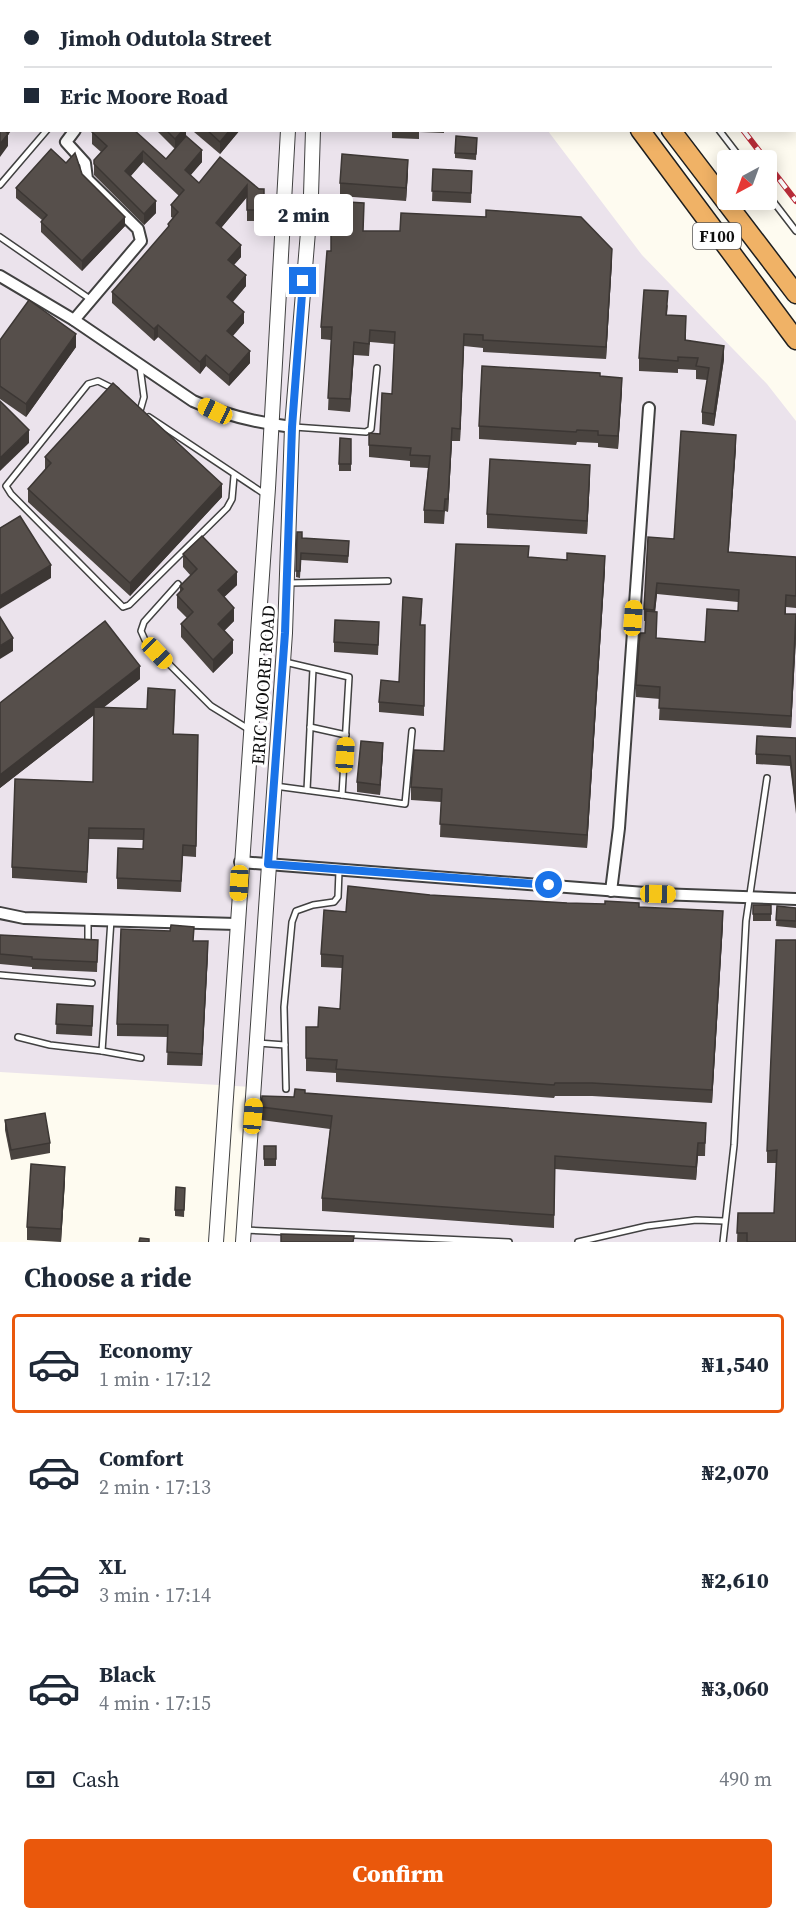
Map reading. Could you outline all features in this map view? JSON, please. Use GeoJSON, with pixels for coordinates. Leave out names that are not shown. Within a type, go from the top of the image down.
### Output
{"type":"FeatureCollection","features":[{"type":"Feature","properties":{"kind":"highway","name":"F100"},"geometry":{"type":"LineString","coordinates":[[641,132],[796,340]]}},
{"type":"Feature","properties":{"kind":"highway","name":"F100"},"geometry":{"type":"LineString","coordinates":[[673,132],[796,294]]}},
{"type":"Feature","properties":{"kind":"street"},"geometry":{"type":"LineString","coordinates":[[74,132],[66,142],[85,163],[87,179],[141,235],[141,241],[74,320]]}},
{"type":"Feature","properties":{"kind":"street","name":"ERIC MOORE ROAD"},"geometry":{"type":"LineString","coordinates":[[216,1242],[240,862],[252,731],[288,132]]}},
{"type":"Feature","properties":{"kind":"street","name":"ERIC MOORE ROAD"},"geometry":{"type":"LineString","coordinates":[[243,1236],[283,662],[288,583],[292,427],[311,195],[313,132]]}},
{"type":"Feature","properties":{"kind":"street"},"geometry":{"type":"LineString","coordinates":[[0,276],[74,320],[193,401],[215,411],[292,427]]}},
{"type":"Feature","properties":{"kind":"street"},"geometry":{"type":"LineString","coordinates":[[611,891],[619,828],[649,408]]}},
{"type":"Feature","properties":{"kind":"street"},"geometry":{"type":"LineString","coordinates":[[240,862],[611,891],[796,899]]}},
{"type":"Feature","properties":{"kind":"street"},"geometry":{"type":"LineString","coordinates":[[0,914],[24,918],[236,924]]}},
{"type":"Feature","properties":{"kind":"lane"},"geometry":{"type":"LineString","coordinates":[[0,185],[45,132]]}},
{"type":"Feature","properties":{"kind":"lane"},"geometry":{"type":"LineString","coordinates":[[721,132],[734,150]]}},
{"type":"Feature","properties":{"kind":"lane"},"geometry":{"type":"LineString","coordinates":[[777,206],[796,231]]}},
{"type":"Feature","properties":{"kind":"lane"},"geometry":{"type":"LineString","coordinates":[[0,237],[90,299]]}},
{"type":"Feature","properties":{"kind":"lane"},"geometry":{"type":"LineString","coordinates":[[140,366],[144,397],[140,411]]}},
{"type":"Feature","properties":{"kind":"lane"},"geometry":{"type":"LineString","coordinates":[[292,427],[366,432],[371,429],[377,368]]}},
{"type":"Feature","properties":{"kind":"lane"},"geometry":{"type":"LineString","coordinates":[[125,398],[110,385],[98,381],[88,384],[6,486],[11,494],[123,607],[129,605],[227,508],[232,499],[234,476]]}},
{"type":"Feature","properties":{"kind":"lane"},"geometry":{"type":"LineString","coordinates":[[133,405],[234,476],[267,496]]}},
{"type":"Feature","properties":{"kind":"lane"},"geometry":{"type":"LineString","coordinates":[[288,583],[388,581]]}},
{"type":"Feature","properties":{"kind":"lane"},"geometry":{"type":"LineString","coordinates":[[178,584],[144,622],[141,631],[145,640],[210,706],[252,731]]}},
{"type":"Feature","properties":{"kind":"lane"},"geometry":{"type":"LineString","coordinates":[[283,662],[349,677],[342,795]]}},
{"type":"Feature","properties":{"kind":"lane"},"geometry":{"type":"LineString","coordinates":[[307,790],[313,669]]}},
{"type":"Feature","properties":{"kind":"lane"},"geometry":{"type":"LineString","coordinates":[[310,727],[346,735]]}},
{"type":"Feature","properties":{"kind":"lane"},"geometry":{"type":"LineString","coordinates":[[273,786],[405,804],[412,731]]}},
{"type":"Feature","properties":{"kind":"lane"},"geometry":{"type":"LineString","coordinates":[[723,1242],[734,1145],[746,921],[767,778]]}},
{"type":"Feature","properties":{"kind":"lane"},"geometry":{"type":"LineString","coordinates":[[286,1089],[284,1007],[292,922],[296,911],[313,905],[334,902],[338,897],[339,871]]}},
{"type":"Feature","properties":{"kind":"lane"},"geometry":{"type":"LineString","coordinates":[[75,944],[87,945],[88,919]]}},
{"type":"Feature","properties":{"kind":"lane"},"geometry":{"type":"LineString","coordinates":[[102,1051],[111,920]]}},
{"type":"Feature","properties":{"kind":"lane"},"geometry":{"type":"LineString","coordinates":[[0,975],[92,983]]}},
{"type":"Feature","properties":{"kind":"lane"},"geometry":{"type":"LineString","coordinates":[[18,1037],[50,1045],[141,1058]]}},
{"type":"Feature","properties":{"kind":"lane"},"geometry":{"type":"LineString","coordinates":[[258,1043],[285,1046]]}},
{"type":"Feature","properties":{"kind":"lane"},"geometry":{"type":"LineString","coordinates":[[579,1242],[647,1226],[696,1220],[724,1221]]}},
{"type":"Feature","properties":{"kind":"lane"},"geometry":{"type":"LineString","coordinates":[[243,1236],[509,1242]]}},
{"type":"Feature","properties":{"kind":"shaded area"},"geometry":{"type":"Polygon","coordinates":[[[0,132],[549,132],[642,255],[767,384],[796,421],[796,1242],[243,1242],[252,1087],[0,1072],[0,132]]]}},
{"type":"Feature","properties":{"kind":"building"},"geometry":{"type":"Polygon","coordinates":[[[0,132],[6,132],[8,134],[0,144],[0,132]]]}},
{"type":"Feature","properties":{"kind":"building"},"geometry":{"type":"Polygon","coordinates":[[[92,132],[136,132],[166,159],[186,136],[202,150],[185,170],[199,183],[220,157],[259,189],[264,189],[264,210],[247,210],[247,185],[216,223],[241,245],[228,260],[246,275],[227,297],[244,312],[227,331],[250,351],[229,375],[206,355],[200,362],[158,325],[154,329],[112,292],[169,226],[168,224],[178,212],[171,205],[184,190],[143,151],[125,171],[156,201],[144,214],[94,164],[94,160],[107,146],[92,132]]]}},
{"type":"Feature","properties":{"kind":"building"},"geometry":{"type":"Polygon","coordinates":[[[168,132],[181,132],[175,139],[168,132]]]}},
{"type":"Feature","properties":{"kind":"building"},"geometry":{"type":"Polygon","coordinates":[[[209,132],[228,132],[220,142],[209,132]]]}},
{"type":"Feature","properties":{"kind":"building"},"geometry":{"type":"Polygon","coordinates":[[[456,136],[477,138],[476,154],[455,153],[456,136]]]}},
{"type":"Feature","properties":{"kind":"building"},"geometry":{"type":"Polygon","coordinates":[[[51,149],[66,163],[75,153],[82,174],[125,217],[82,261],[41,222],[47,215],[16,188],[51,149]]]}},
{"type":"Feature","properties":{"kind":"building"},"geometry":{"type":"Polygon","coordinates":[[[342,154],[408,160],[406,188],[340,183],[342,154]]]}},
{"type":"Feature","properties":{"kind":"building"},"geometry":{"type":"Polygon","coordinates":[[[433,169],[472,171],[471,193],[432,191],[433,169]]]}},
{"type":"Feature","properties":{"kind":"building"},"geometry":{"type":"Polygon","coordinates":[[[331,201],[364,203],[363,231],[400,231],[401,213],[486,217],[486,210],[581,217],[612,249],[606,347],[483,340],[483,335],[464,334],[460,429],[452,428],[448,499],[445,499],[444,511],[424,510],[430,456],[410,455],[411,448],[369,445],[369,433],[380,434],[382,393],[392,394],[395,332],[370,330],[369,344],[354,342],[350,399],[328,398],[332,327],[321,327],[327,251],[331,251],[331,201]]]}},
{"type":"Feature","properties":{"kind":"building"},"geometry":{"type":"Polygon","coordinates":[[[644,290],[668,291],[666,315],[686,316],[685,340],[724,346],[714,414],[702,412],[709,368],[696,366],[698,358],[678,357],[678,361],[639,358],[644,290]]]}},
{"type":"Feature","properties":{"kind":"building"},"geometry":{"type":"Polygon","coordinates":[[[29,300],[76,334],[26,404],[0,386],[0,340],[29,300]]]}},
{"type":"Feature","properties":{"kind":"building"},"geometry":{"type":"Polygon","coordinates":[[[482,366],[600,373],[600,376],[622,378],[618,436],[598,435],[598,431],[577,430],[576,432],[479,426],[482,366]]]}},
{"type":"Feature","properties":{"kind":"building"},"geometry":{"type":"Polygon","coordinates":[[[113,383],[222,484],[130,583],[28,489],[51,463],[45,457],[113,383]]]}},
{"type":"Feature","properties":{"kind":"building"},"geometry":{"type":"Polygon","coordinates":[[[0,401],[29,430],[0,458],[0,401]]]}},
{"type":"Feature","properties":{"kind":"building"},"geometry":{"type":"Polygon","coordinates":[[[681,431],[736,435],[728,552],[796,557],[796,596],[786,595],[785,614],[796,614],[791,716],[659,708],[660,687],[636,685],[640,633],[645,633],[646,611],[657,612],[656,638],[705,642],[707,609],[738,611],[739,590],[657,583],[654,610],[644,609],[648,537],[674,539],[681,431]]]}},
{"type":"Feature","properties":{"kind":"building"},"geometry":{"type":"Polygon","coordinates":[[[340,438],[351,439],[351,464],[339,464],[340,438]]]}},
{"type":"Feature","properties":{"kind":"building"},"geometry":{"type":"Polygon","coordinates":[[[490,459],[590,465],[587,521],[487,514],[490,459]]]}},
{"type":"Feature","properties":{"kind":"building"},"geometry":{"type":"Polygon","coordinates":[[[20,516],[51,565],[0,596],[0,528],[20,516]]]}},
{"type":"Feature","properties":{"kind":"building"},"geometry":{"type":"Polygon","coordinates":[[[297,532],[302,532],[302,538],[349,541],[348,556],[301,553],[300,571],[296,571],[297,532]]]}},
{"type":"Feature","properties":{"kind":"building"},"geometry":{"type":"Polygon","coordinates":[[[202,536],[237,572],[218,590],[234,608],[218,624],[233,640],[213,660],[181,624],[193,612],[177,595],[183,589],[180,586],[197,569],[183,554],[202,536]]]}},
{"type":"Feature","properties":{"kind":"building"},"geometry":{"type":"Polygon","coordinates":[[[456,544],[529,546],[528,557],[567,560],[567,553],[605,556],[587,835],[440,824],[442,789],[411,787],[414,750],[444,751],[456,544]]]}},
{"type":"Feature","properties":{"kind":"building"},"geometry":{"type":"Polygon","coordinates":[[[403,597],[422,599],[420,625],[425,625],[424,706],[379,702],[381,680],[399,682],[403,597]]]}},
{"type":"Feature","properties":{"kind":"building"},"geometry":{"type":"Polygon","coordinates":[[[0,617],[13,638],[0,646],[0,617]]]}},
{"type":"Feature","properties":{"kind":"building"},"geometry":{"type":"Polygon","coordinates":[[[335,620],[379,622],[378,645],[334,642],[335,620]]]}},
{"type":"Feature","properties":{"kind":"building"},"geometry":{"type":"Polygon","coordinates":[[[105,621],[140,666],[0,775],[0,703],[105,621]]]}},
{"type":"Feature","properties":{"kind":"building"},"geometry":{"type":"Polygon","coordinates":[[[148,688],[175,690],[173,734],[198,735],[196,846],[183,845],[181,881],[117,878],[118,848],[143,849],[144,829],[89,828],[87,872],[12,867],[15,779],[93,782],[94,707],[147,709],[148,688]]]}},
{"type":"Feature","properties":{"kind":"building"},"geometry":{"type":"Polygon","coordinates":[[[757,736],[796,738],[796,805],[790,756],[756,754],[757,736]]]}},
{"type":"Feature","properties":{"kind":"building"},"geometry":{"type":"Polygon","coordinates":[[[361,741],[383,743],[380,785],[357,782],[361,741]]]}},
{"type":"Feature","properties":{"kind":"building"},"geometry":{"type":"Polygon","coordinates":[[[348,886],[430,895],[567,903],[605,904],[605,901],[639,903],[639,907],[723,911],[712,1090],[592,1083],[555,1083],[554,1085],[336,1069],[337,1060],[306,1058],[306,1027],[318,1027],[319,1007],[340,1009],[343,956],[321,954],[324,910],[346,912],[348,886]]]}},
{"type":"Feature","properties":{"kind":"building"},"geometry":{"type":"Polygon","coordinates":[[[753,905],[771,905],[771,914],[753,914],[753,905]]]}},
{"type":"Feature","properties":{"kind":"building"},"geometry":{"type":"Polygon","coordinates":[[[777,906],[796,908],[796,921],[776,920],[777,906]]]}},
{"type":"Feature","properties":{"kind":"building"},"geometry":{"type":"Polygon","coordinates":[[[171,925],[194,927],[193,941],[208,941],[202,1054],[167,1052],[168,1025],[117,1024],[121,929],[170,931],[171,925]]]}},
{"type":"Feature","properties":{"kind":"building"},"geometry":{"type":"Polygon","coordinates":[[[0,935],[98,940],[97,962],[32,959],[32,957],[0,954],[0,935]]]}},
{"type":"Feature","properties":{"kind":"building"},"geometry":{"type":"Polygon","coordinates":[[[776,940],[796,940],[796,1242],[747,1242],[747,1233],[737,1233],[738,1213],[774,1213],[777,1150],[767,1151],[776,940]]]}},
{"type":"Feature","properties":{"kind":"building"},"geometry":{"type":"Polygon","coordinates":[[[57,1004],[93,1006],[92,1026],[56,1024],[57,1004]]]}},
{"type":"Feature","properties":{"kind":"building"},"geometry":{"type":"Polygon","coordinates":[[[295,1089],[305,1090],[305,1093],[706,1123],[705,1143],[698,1143],[696,1167],[555,1156],[554,1215],[322,1198],[332,1116],[261,1107],[262,1096],[294,1097],[295,1089]]]}},
{"type":"Feature","properties":{"kind":"building"},"geometry":{"type":"Polygon","coordinates":[[[45,1113],[50,1143],[11,1150],[5,1120],[45,1113]]]}},
{"type":"Feature","properties":{"kind":"building"},"geometry":{"type":"Polygon","coordinates":[[[264,1146],[276,1146],[276,1159],[264,1159],[264,1146]]]}},
{"type":"Feature","properties":{"kind":"building"},"geometry":{"type":"Polygon","coordinates":[[[31,1164],[65,1167],[61,1229],[27,1227],[31,1164]]]}},
{"type":"Feature","properties":{"kind":"building"},"geometry":{"type":"Polygon","coordinates":[[[176,1187],[185,1188],[184,1210],[175,1210],[176,1187]]]}},
{"type":"Feature","properties":{"kind":"building"},"geometry":{"type":"Polygon","coordinates":[[[281,1234],[354,1236],[353,1242],[281,1242],[281,1234]]]}},
{"type":"Feature","properties":{"kind":"building"},"geometry":{"type":"Polygon","coordinates":[[[140,1238],[149,1239],[149,1242],[139,1242],[140,1238]]]}},
{"type":"Feature","properties":{"kind":"railway"},"geometry":{"type":"LineString","coordinates":[[745,132],[758,150]]}},
{"type":"Feature","properties":{"kind":"railway"},"geometry":{"type":"LineString","coordinates":[[777,176],[796,201]]}},
{"type":"Feature","properties":{"kind":"route"},"geometry":{"type":"LineString","coordinates":[[303,281],[292,427],[285,633],[268,864],[440,879],[549,885]]}}]}
